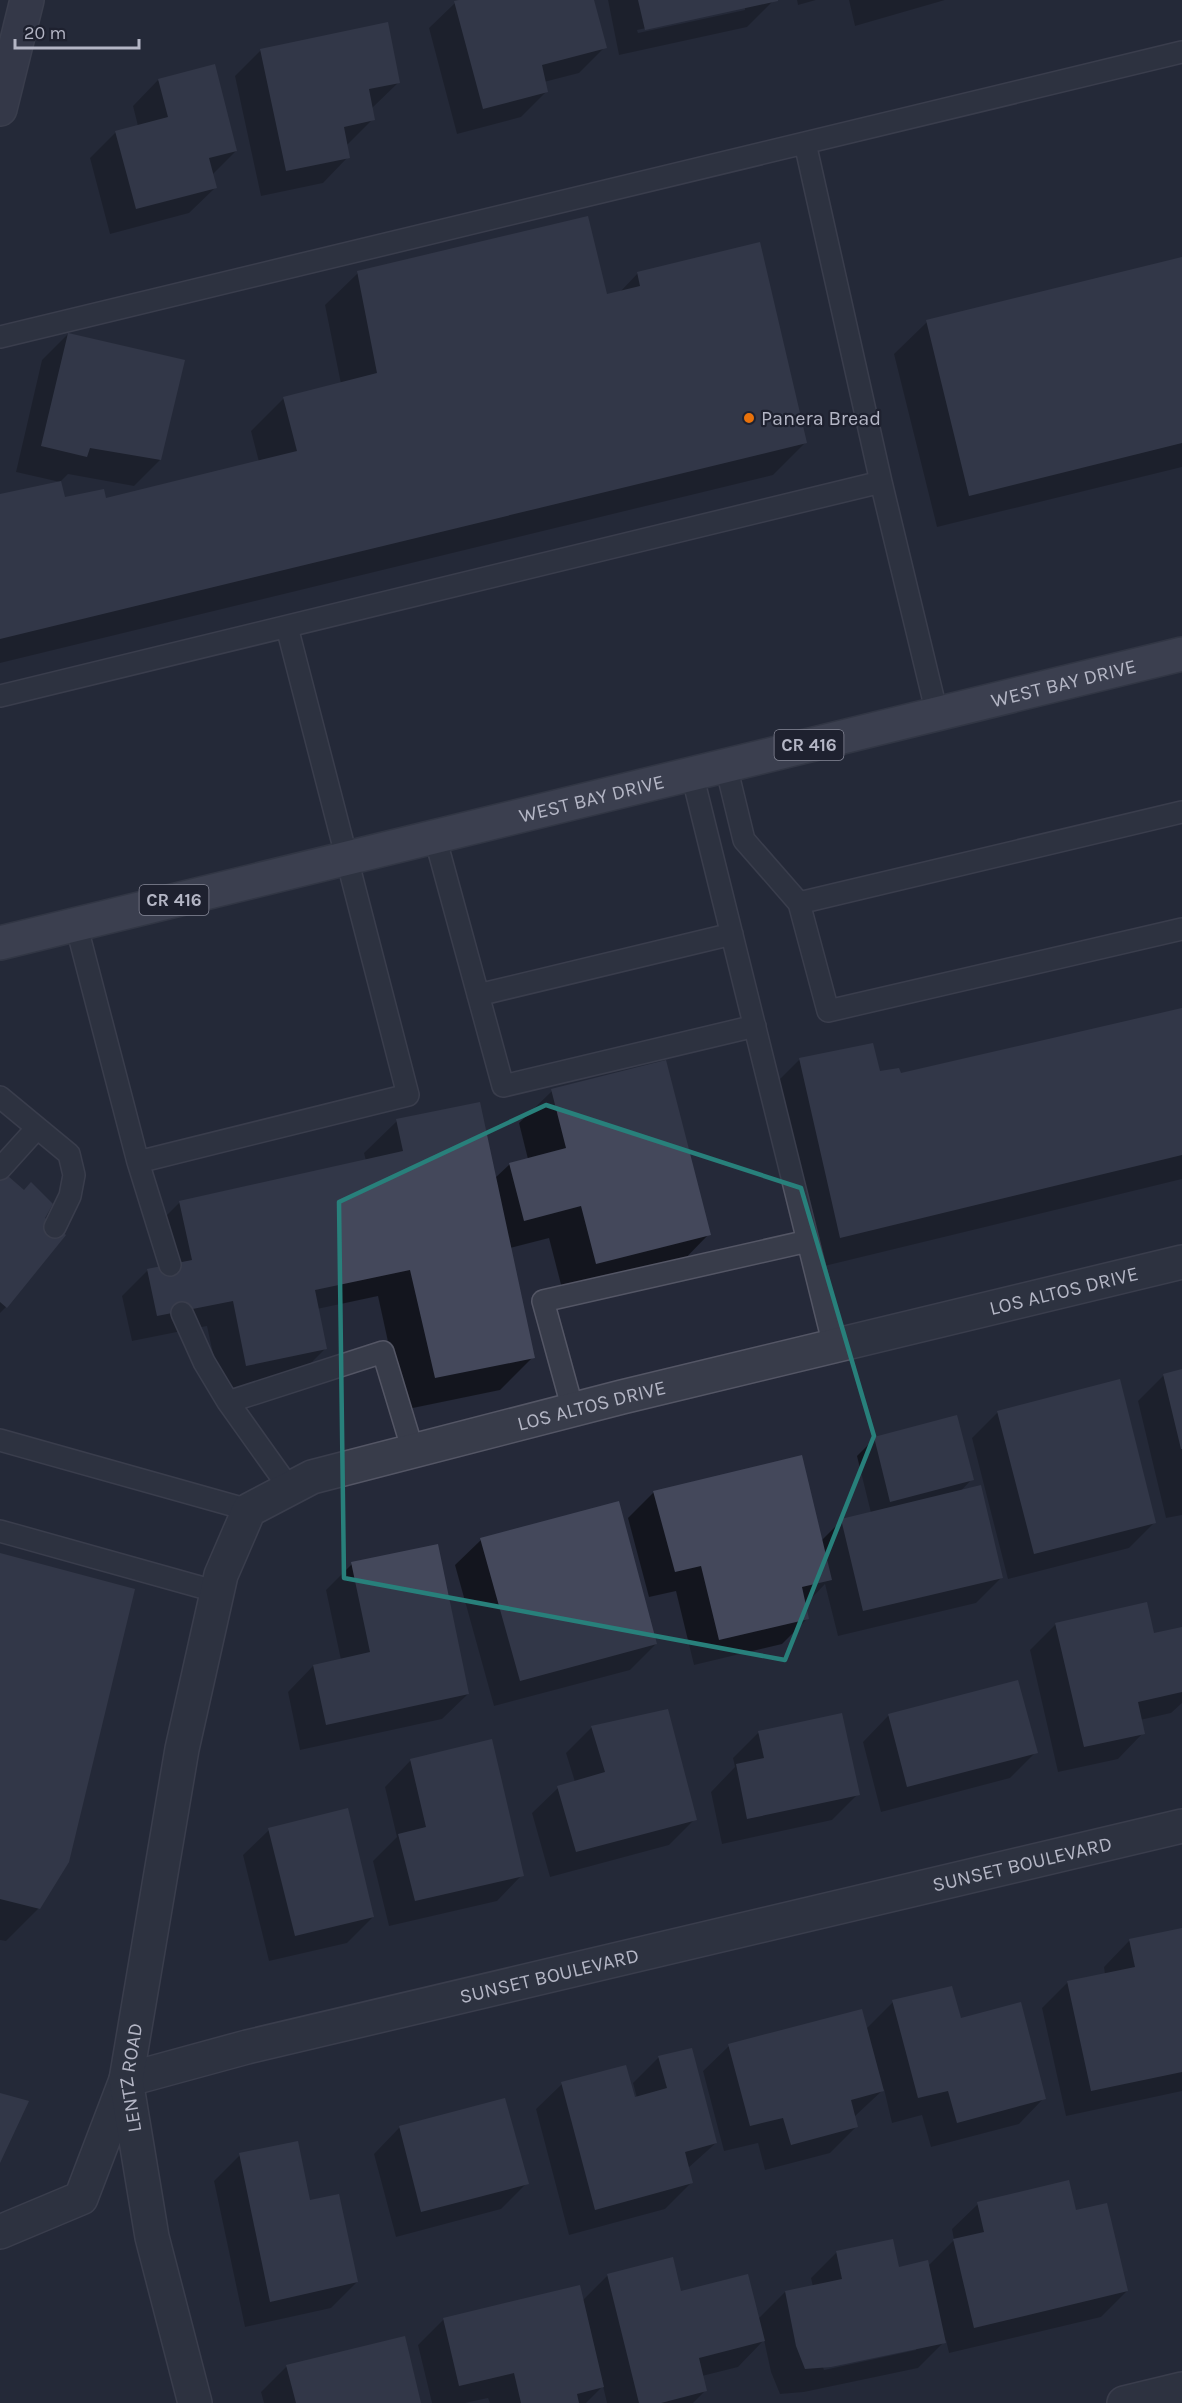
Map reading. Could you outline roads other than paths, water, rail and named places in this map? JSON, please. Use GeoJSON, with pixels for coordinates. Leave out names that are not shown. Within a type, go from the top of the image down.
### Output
{"type":"FeatureCollection","features":[{"type":"Feature","properties":{"kind":"main road","name":"WEST BAY DRIVE"},"geometry":{"type":"LineString","coordinates":[[0,943],[1182,654]]}},
{"type":"Feature","properties":{"kind":"street"},"geometry":{"type":"LineString","coordinates":[[0,109],[27,0]]}},
{"type":"Feature","properties":{"kind":"street","name":"LOS ALTOS DRIVE"},"geometry":{"type":"LineString","coordinates":[[249,1510],[312,1477],[573,1410],[1182,1262]]}},
{"type":"Feature","properties":{"kind":"street"},"geometry":{"type":"LineString","coordinates":[[218,1592],[221,1575],[249,1510]]}},
{"type":"Feature","properties":{"kind":"street","name":"LENTZ ROAD"},"geometry":{"type":"LineString","coordinates":[[195,2403],[152,2237],[126,2080],[182,1749],[218,1592]]}},
{"type":"Feature","properties":{"kind":"street","name":"SUNSET BOULEVARD"},"geometry":{"type":"LineString","coordinates":[[126,2080],[247,2047],[1182,1826]]}},
{"type":"Feature","properties":{"kind":"street"},"geometry":{"type":"LineString","coordinates":[[0,2232],[81,2198],[126,2080]]}},
{"type":"Feature","properties":{"kind":"street"},"geometry":{"type":"LineString","coordinates":[[1124,2403],[1182,2389]]}},
{"type":"Feature","properties":{"kind":"lane"},"geometry":{"type":"LineString","coordinates":[[0,337],[1182,52]]}},
{"type":"Feature","properties":{"kind":"lane"},"geometry":{"type":"LineString","coordinates":[[805,143],[881,482],[937,714]]}},
{"type":"Feature","properties":{"kind":"lane"},"geometry":{"type":"LineString","coordinates":[[0,696],[881,482]]}},
{"type":"Feature","properties":{"kind":"lane"},"geometry":{"type":"LineString","coordinates":[[138,1162],[408,1095],[287,627]]}},
{"type":"Feature","properties":{"kind":"lane"},"geometry":{"type":"LineString","coordinates":[[726,766],[744,840],[799,903],[828,1011],[1182,929]]}},
{"type":"Feature","properties":{"kind":"lane"},"geometry":{"type":"LineString","coordinates":[[692,774],[834,1346]]}},
{"type":"Feature","properties":{"kind":"lane"},"geometry":{"type":"LineString","coordinates":[[799,903],[1182,812]]}},
{"type":"Feature","properties":{"kind":"lane"},"geometry":{"type":"LineString","coordinates":[[435,837],[503,1086],[754,1026]]}},
{"type":"Feature","properties":{"kind":"lane"},"geometry":{"type":"LineString","coordinates":[[76,924],[138,1162],[170,1265]]}},
{"type":"Feature","properties":{"kind":"lane"},"geometry":{"type":"LineString","coordinates":[[478,995],[732,934]]}},
{"type":"Feature","properties":{"kind":"lane"},"geometry":{"type":"LineString","coordinates":[[0,1097],[69,1154],[74,1175],[70,1197],[55,1227]]}},
{"type":"Feature","properties":{"kind":"lane"},"geometry":{"type":"LineString","coordinates":[[0,1169],[38,1128]]}},
{"type":"Feature","properties":{"kind":"lane"},"geometry":{"type":"LineString","coordinates":[[573,1410],[543,1301],[808,1241]]}},
{"type":"Feature","properties":{"kind":"lane"},"geometry":{"type":"LineString","coordinates":[[183,1313],[204,1362],[228,1402],[290,1489]]}},
{"type":"Feature","properties":{"kind":"lane"},"geometry":{"type":"LineString","coordinates":[[228,1402],[383,1352],[413,1451]]}},
{"type":"Feature","properties":{"kind":"lane"},"geometry":{"type":"LineString","coordinates":[[0,1440],[249,1510]]}},
{"type":"Feature","properties":{"kind":"lane"},"geometry":{"type":"LineString","coordinates":[[0,1531],[218,1592]]}},
{"type":"Feature","properties":{"kind":"place","name":"Panera Bread"},"geometry":{"type":"Point","coordinates":[749,418]}}]}
